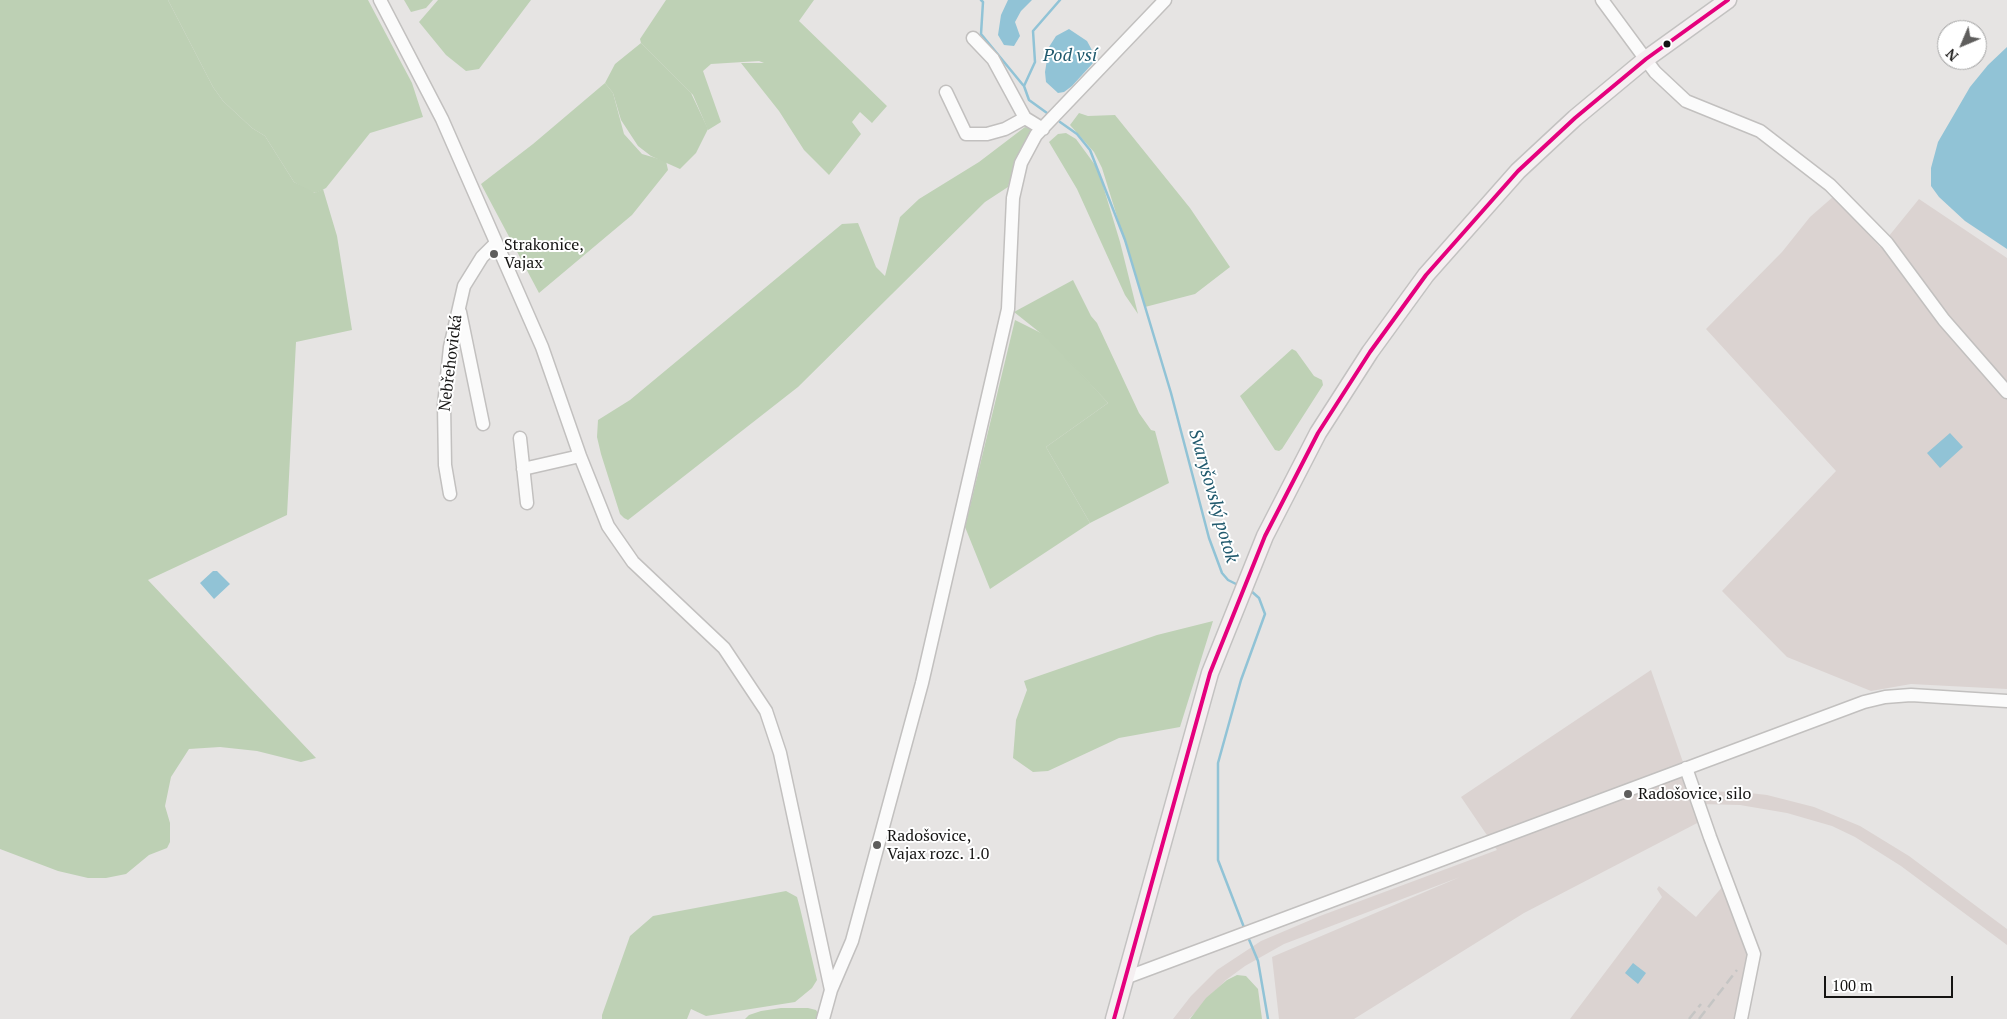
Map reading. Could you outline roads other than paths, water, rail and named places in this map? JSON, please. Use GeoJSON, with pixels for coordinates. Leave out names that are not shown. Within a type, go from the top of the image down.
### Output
{"type":"FeatureCollection","features":[{"type":"Feature","properties":{"kind":"main road"},"geometry":{"type":"LineString","coordinates":[[1114,1019],[1210,673],[1239,596],[1282,500],[1318,434],[1370,352],[1426,275],[1518,171],[1575,118],[1646,59],[1728,0]]}},
{"type":"Feature","properties":{"kind":"street"},"geometry":{"type":"LineString","coordinates":[[380,0],[442,119],[542,347],[580,456],[608,526],[633,562],[724,648],[766,710],[780,753],[831,990]]}},
{"type":"Feature","properties":{"kind":"street"},"geometry":{"type":"LineString","coordinates":[[823,1019],[831,990],[852,941],[922,682],[1008,309],[1013,198],[1021,163],[1036,135],[1165,0]]}},
{"type":"Feature","properties":{"kind":"street"},"geometry":{"type":"LineString","coordinates":[[1602,0],[1655,72],[1686,101],[1760,131],[1830,185],[1887,243],[1944,320],[2007,392]]}},
{"type":"Feature","properties":{"kind":"street"},"geometry":{"type":"LineString","coordinates":[[973,38],[993,59],[1025,118],[1042,129]]}},
{"type":"Feature","properties":{"kind":"street"},"geometry":{"type":"LineString","coordinates":[[946,92],[966,134],[987,134],[1005,129],[1025,118]]}},
{"type":"Feature","properties":{"kind":"street","name":"Nebřehovická"},"geometry":{"type":"LineString","coordinates":[[450,494],[445,465],[444,406],[450,347],[464,286],[471,273],[496,243]]}},
{"type":"Feature","properties":{"kind":"street"},"geometry":{"type":"LineString","coordinates":[[459,306],[483,424]]}},
{"type":"Feature","properties":{"kind":"street"},"geometry":{"type":"LineString","coordinates":[[520,438],[527,503]]}},
{"type":"Feature","properties":{"kind":"street"},"geometry":{"type":"LineString","coordinates":[[523,469],[580,456]]}},
{"type":"Feature","properties":{"kind":"street"},"geometry":{"type":"LineString","coordinates":[[1125,978],[1864,702],[1885,697],[1911,695],[2007,701]]}},
{"type":"Feature","properties":{"kind":"street"},"geometry":{"type":"LineString","coordinates":[[1686,768],[1754,954],[1741,1019]]}},
{"type":"Feature","properties":{"kind":"water"},"geometry":{"type":"Polygon","coordinates":[[[1008,0],[1032,0],[1021,11],[1015,22],[1020,36],[1014,46],[1004,45],[998,35],[1001,15],[1008,0]]]}},
{"type":"Feature","properties":{"kind":"water","name":"Pod vsí"},"geometry":{"type":"Polygon","coordinates":[[[1069,29],[1087,41],[1093,52],[1093,63],[1072,86],[1064,92],[1058,93],[1046,82],[1045,72],[1049,47],[1056,36],[1069,29]]]}},
{"type":"Feature","properties":{"kind":"water"},"geometry":{"type":"Polygon","coordinates":[[[2007,47],[2007,249],[1965,221],[1939,197],[1931,186],[1931,168],[1938,142],[1970,87],[1984,70],[1987,70],[1988,65],[2007,47]]]}},
{"type":"Feature","properties":{"kind":"water"},"geometry":{"type":"Polygon","coordinates":[[[1950,433],[1963,447],[1940,468],[1927,453],[1950,433]]]}},
{"type":"Feature","properties":{"kind":"water"},"geometry":{"type":"Polygon","coordinates":[[[213,571],[217,571],[230,584],[214,599],[200,583],[213,571]]]}},
{"type":"Feature","properties":{"kind":"water"},"geometry":{"type":"Polygon","coordinates":[[[1633,963],[1646,973],[1638,984],[1625,973],[1633,963]]]}},
{"type":"Feature","properties":{"kind":"waterway"},"geometry":{"type":"LineString","coordinates":[[981,0],[983,2],[981,34],[1023,85]]}},
{"type":"Feature","properties":{"kind":"waterway","name":"Svaryšovský potok"},"geometry":{"type":"LineString","coordinates":[[1047,113],[1029,100],[1024,86],[1035,62],[1033,31],[1060,0]]}},
{"type":"Feature","properties":{"kind":"waterway","name":"Svaryšovský potok"},"geometry":{"type":"LineString","coordinates":[[1060,122],[1077,134],[1090,150],[1125,240],[1171,393],[1209,538],[1222,573],[1228,580],[1238,585]]}},
{"type":"Feature","properties":{"kind":"waterway","name":"Svaryšovský potok"},"geometry":{"type":"LineString","coordinates":[[1245,930],[1218,860],[1218,763],[1241,680],[1265,614],[1259,598],[1250,590]]}},
{"type":"Feature","properties":{"kind":"waterway","name":"Svaryšovský potok"},"geometry":{"type":"LineString","coordinates":[[1248,937],[1258,961],[1268,1019]]}},
{"type":"Feature","properties":{"kind":"railway"},"geometry":{"type":"LineString","coordinates":[[1699,1019],[1737,970]]}},
{"type":"Feature","properties":{"kind":"railway"},"geometry":{"type":"LineString","coordinates":[[1689,1019],[1701,1004]]}},
{"type":"Feature","properties":{"kind":"place","name":"Strakonice, Vajax"},"geometry":{"type":"Point","coordinates":[494,254]}},
{"type":"Feature","properties":{"kind":"place","name":"Radošovice, silo"},"geometry":{"type":"Point","coordinates":[1628,794]}},
{"type":"Feature","properties":{"kind":"place","name":"Radošovice, Vajax rozc. 1.0"},"geometry":{"type":"Point","coordinates":[877,845]}}]}
